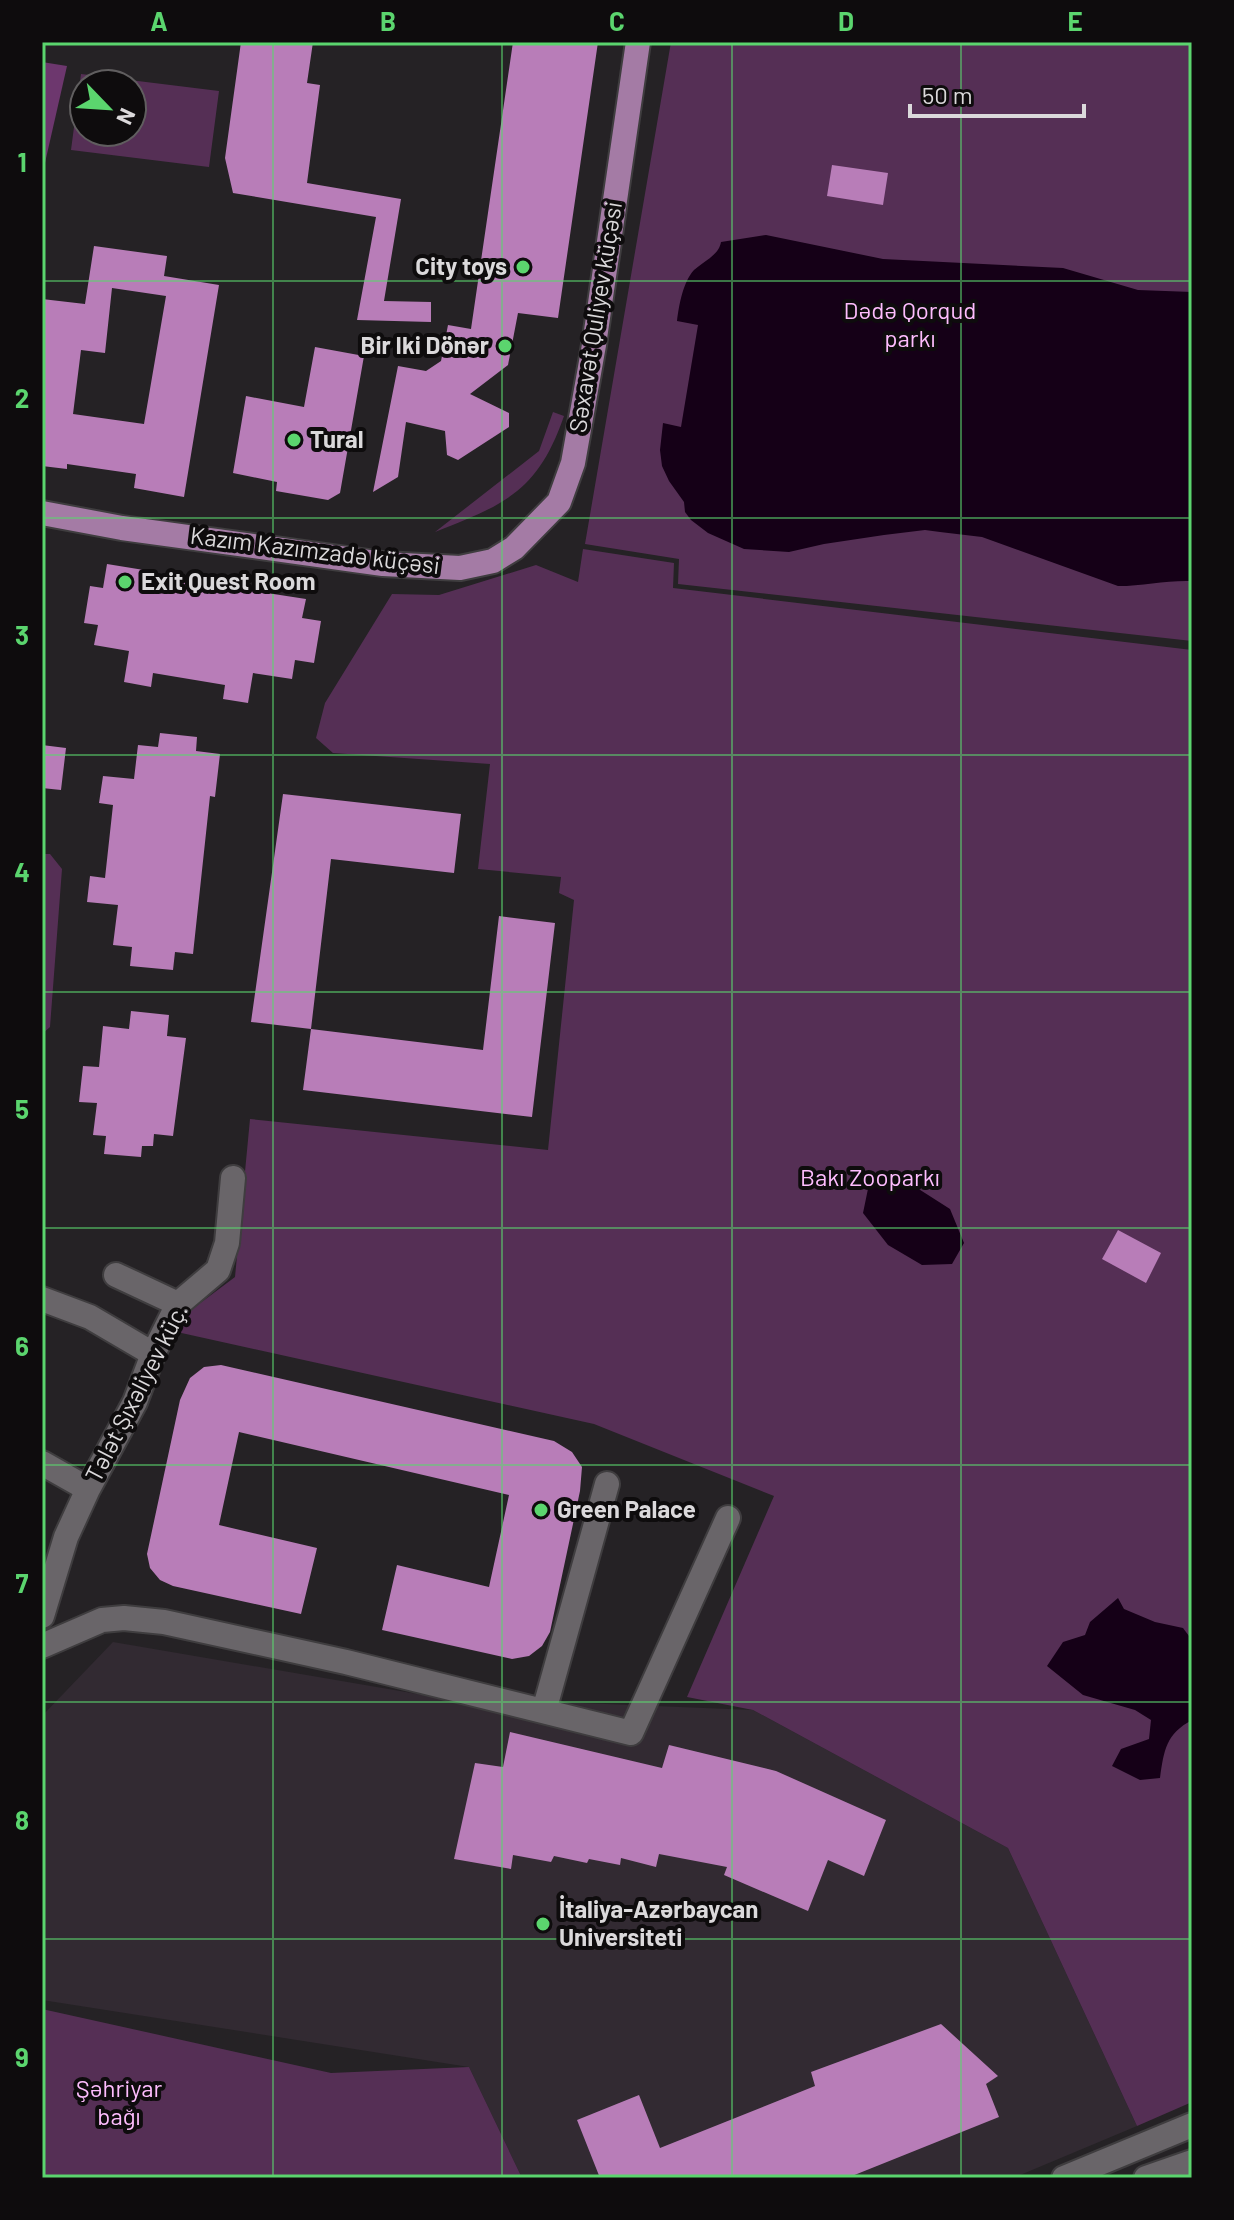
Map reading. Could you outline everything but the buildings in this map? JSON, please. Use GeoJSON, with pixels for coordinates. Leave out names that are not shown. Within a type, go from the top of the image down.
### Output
{"type":"FeatureCollection","features":[{"type":"Feature","properties":{"kind":"main road","name":"Səxavət Quliyev küçəsi"},"geometry":{"type":"LineString","coordinates":[[493,561],[514,548],[559,502],[573,463],[594,345],[638,42]]}},
{"type":"Feature","properties":{"kind":"main road","name":"Kazım Kazımzadə küçəsi"},"geometry":{"type":"LineString","coordinates":[[42,513],[122,528],[383,564],[460,568],[493,561]]}},
{"type":"Feature","properties":{"kind":"street","name":"Tələt Şıxəliyev küç."},"geometry":{"type":"LineString","coordinates":[[42,1616],[66,1537],[135,1402],[153,1354],[178,1304],[218,1270],[227,1243],[233,1178]]}},
{"type":"Feature","properties":{"kind":"street"},"geometry":{"type":"LineString","coordinates":[[116,1275],[178,1304]]}},
{"type":"Feature","properties":{"kind":"street"},"geometry":{"type":"LineString","coordinates":[[42,1299],[90,1317],[153,1354]]}},
{"type":"Feature","properties":{"kind":"street"},"geometry":{"type":"LineString","coordinates":[[42,1463],[88,1489]]}},
{"type":"Feature","properties":{"kind":"street"},"geometry":{"type":"LineString","coordinates":[[544,1711],[607,1484]]}},
{"type":"Feature","properties":{"kind":"street"},"geometry":{"type":"LineString","coordinates":[[42,1646],[102,1620],[124,1618],[164,1622],[346,1662],[631,1733],[728,1518]]}},
{"type":"Feature","properties":{"kind":"street"},"geometry":{"type":"LineString","coordinates":[[1064,2178],[1192,2125]]}},
{"type":"Feature","properties":{"kind":"street"},"geometry":{"type":"LineString","coordinates":[[1146,2178],[1192,2162]]}},
{"type":"Feature","properties":{"kind":"shaded area"},"geometry":{"type":"Polygon","coordinates":[[[42,62],[67,66],[42,176],[42,62]]]}},
{"type":"Feature","properties":{"kind":"shaded area"},"geometry":{"type":"Polygon","coordinates":[[[766,235],[883,259],[1063,268],[1138,290],[1192,292],[1192,581],[1118,586],[982,537],[925,530],[789,552],[744,549],[708,533],[691,520],[662,466],[660,450],[663,423],[681,427],[698,325],[677,321],[682,294],[690,275],[714,254],[721,242],[766,235]]]}},
{"type":"Feature","properties":{"kind":"shaded area"},"geometry":{"type":"Polygon","coordinates":[[[903,1179],[950,1209],[964,1243],[952,1264],[922,1265],[888,1245],[863,1213],[869,1184],[903,1179]]]}},
{"type":"Feature","properties":{"kind":"shaded area"},"geometry":{"type":"Polygon","coordinates":[[[1118,1598],[1124,1609],[1155,1622],[1183,1628],[1192,1640],[1192,1720],[1177,1731],[1168,1744],[1160,1778],[1140,1780],[1112,1766],[1121,1749],[1149,1739],[1151,1720],[1135,1710],[1083,1695],[1047,1666],[1063,1642],[1085,1635],[1090,1622],[1118,1598]]]}},
{"type":"Feature","properties":{"kind":"shaded area","name":"İtaliya-Azərbaycan Universiteti"},"geometry":{"type":"Polygon","coordinates":[[[113,1642],[435,1697],[753,1710],[1008,1848],[1137,2126],[1013,2178],[522,2178],[469,2067],[42,2000],[42,1716],[113,1642]]]}},
{"type":"Feature","properties":{"kind":"green space","name":"Dədə Qorqud parkı"},"geometry":{"type":"Polygon","coordinates":[[[671,42],[1192,42],[1192,641],[678,584],[679,559],[585,544],[671,42]]]}},
{"type":"Feature","properties":{"kind":"green space"},"geometry":{"type":"Polygon","coordinates":[[[148,82],[219,91],[209,167],[71,150],[148,148],[148,82]]]}},
{"type":"Feature","properties":{"kind":"green space"},"geometry":{"type":"Polygon","coordinates":[[[553,412],[564,416],[543,462],[530,478],[500,503],[435,532],[539,451],[553,412]]]}},
{"type":"Feature","properties":{"kind":"green space","name":"Bakı Zooparkı"},"geometry":{"type":"Polygon","coordinates":[[[583,549],[674,563],[673,588],[1192,650],[1192,2102],[1137,2126],[1008,1848],[753,1710],[687,1697],[774,1496],[594,1424],[177,1332],[183,1316],[235,1277],[250,1119],[548,1150],[574,900],[559,893],[561,877],[478,869],[490,764],[333,753],[316,738],[325,703],[392,594],[439,595],[536,565],[578,582],[583,549]]]}},
{"type":"Feature","properties":{"kind":"green space"},"geometry":{"type":"Polygon","coordinates":[[[42,854],[50,854],[62,869],[50,1027],[42,1034],[42,854]]]}},
{"type":"Feature","properties":{"kind":"green space","name":"Şəhriyar bağı"},"geometry":{"type":"Polygon","coordinates":[[[42,2009],[331,2073],[469,2067],[522,2178],[42,2178],[42,2009]]]}},
{"type":"Feature","properties":{"kind":"place","name":"City toys"},"geometry":{"type":"Point","coordinates":[523,267]}},
{"type":"Feature","properties":{"kind":"place","name":"Bir Iki Dönər"},"geometry":{"type":"Point","coordinates":[505,346]}},
{"type":"Feature","properties":{"kind":"place","name":"Tural"},"geometry":{"type":"Point","coordinates":[294,440]}},
{"type":"Feature","properties":{"kind":"place","name":"Exit Quest Room"},"geometry":{"type":"Point","coordinates":[125,582]}},
{"type":"Feature","properties":{"kind":"place","name":"Green Palace"},"geometry":{"type":"Point","coordinates":[541,1510]}},
{"type":"Feature","properties":{"kind":"place","name":"İtaliya-Azərbaycan Universiteti"},"geometry":{"type":"Point","coordinates":[543,1924]}}]}
